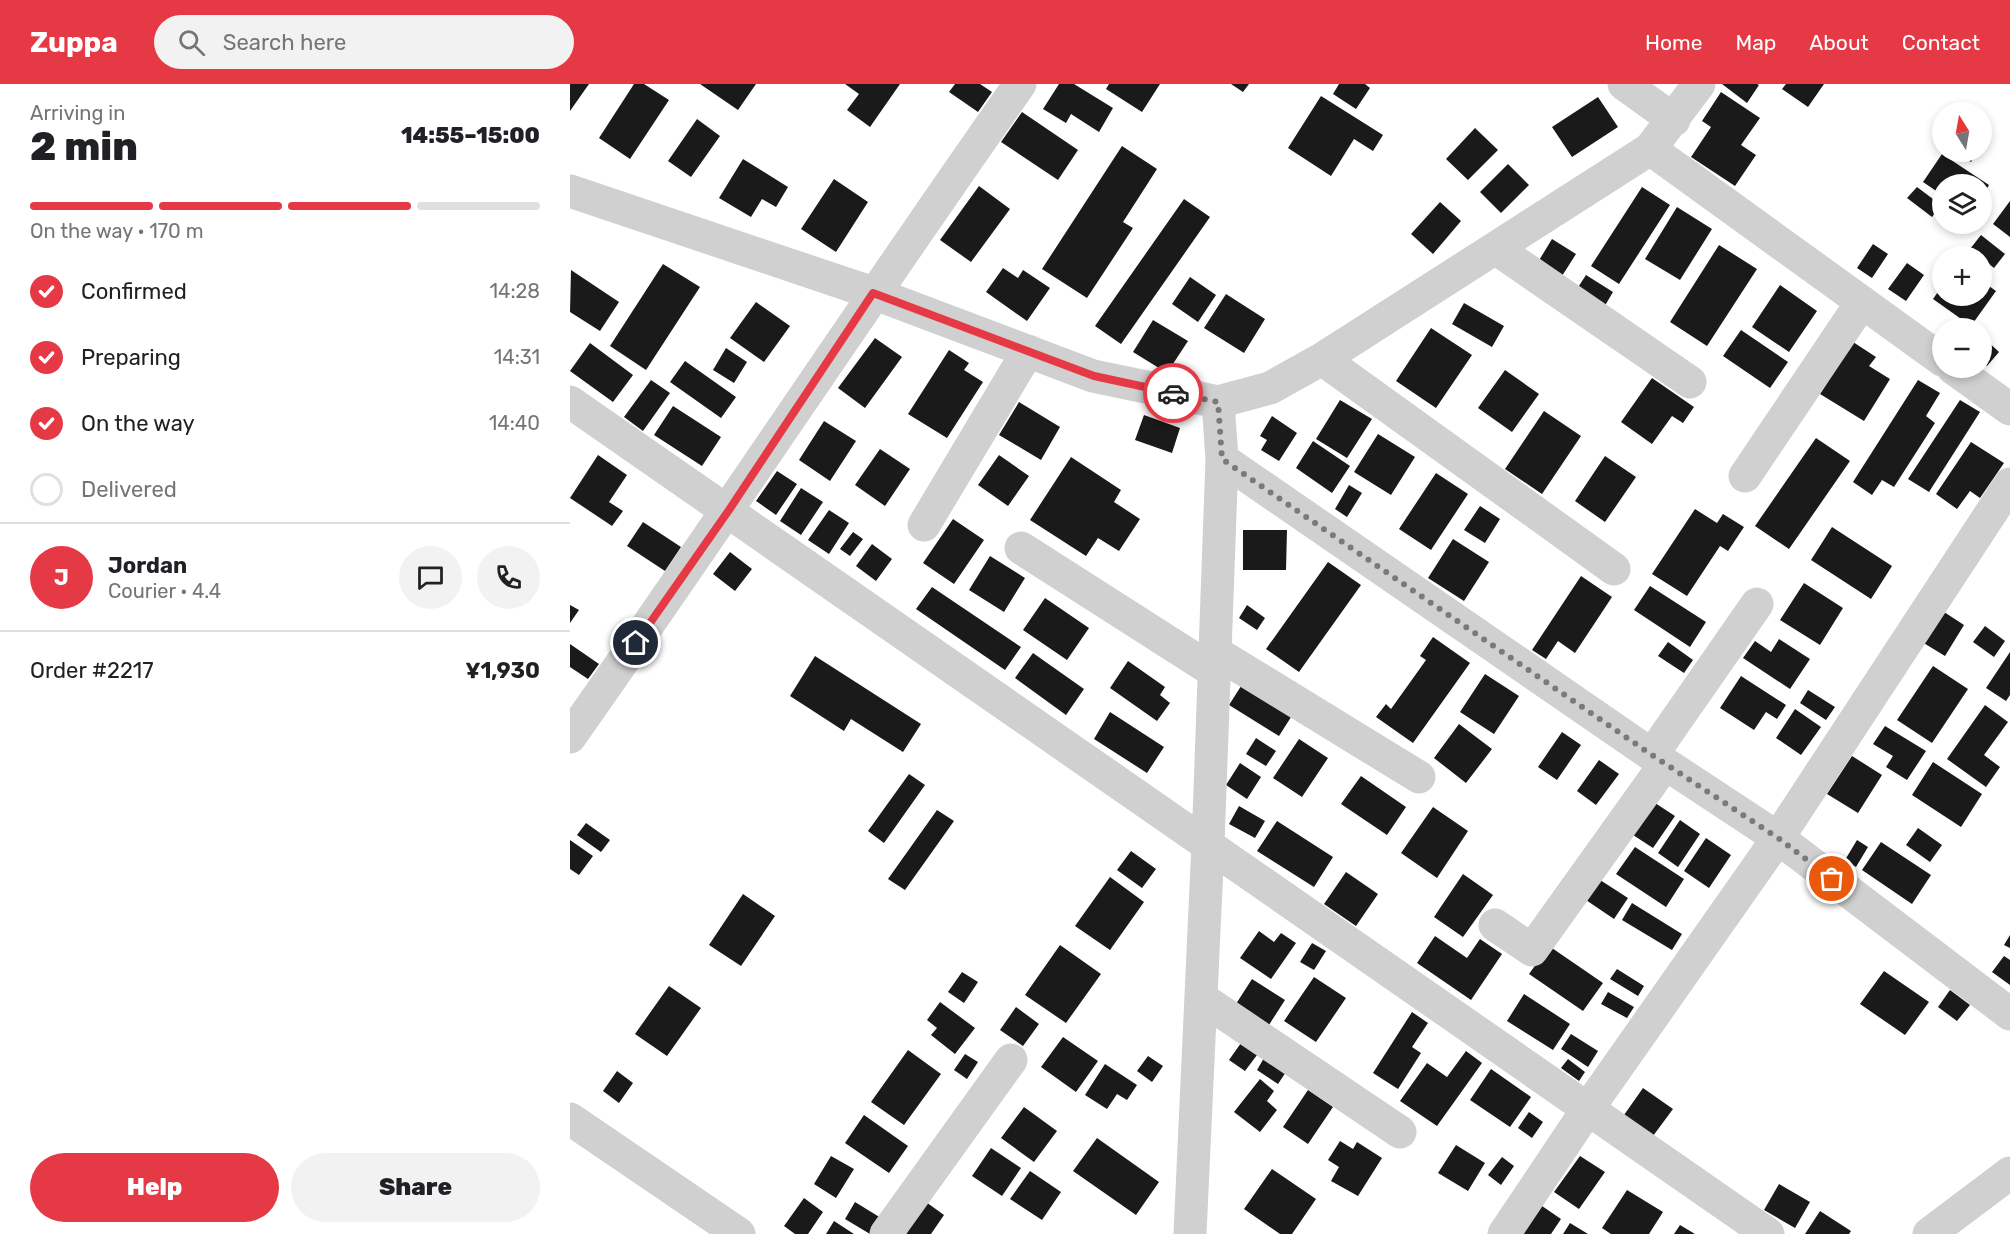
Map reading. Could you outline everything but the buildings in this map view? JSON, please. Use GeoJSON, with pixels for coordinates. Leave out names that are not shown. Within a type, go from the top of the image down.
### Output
{"type":"FeatureCollection","features":[{"type":"Feature","properties":{"kind":"street"},"geometry":{"type":"LineString","coordinates":[[570,737],[729,510],[873,293],[1020,84]]}},
{"type":"Feature","properties":{"kind":"street"},"geometry":{"type":"LineString","coordinates":[[1624,84],[1674,120]]}},
{"type":"Feature","properties":{"kind":"street"},"geometry":{"type":"LineString","coordinates":[[570,191],[873,293],[1094,376],[1218,402],[1270,388],[1322,359],[1650,149],[1699,84]]}},
{"type":"Feature","properties":{"kind":"street"},"geometry":{"type":"LineString","coordinates":[[1650,149],[1932,353]]}},
{"type":"Feature","properties":{"kind":"street"},"geometry":{"type":"LineString","coordinates":[[1495,248],[1689,382]]}},
{"type":"Feature","properties":{"kind":"street"},"geometry":{"type":"LineString","coordinates":[[1745,476],[1862,302]]}},
{"type":"Feature","properties":{"kind":"street"},"geometry":{"type":"LineString","coordinates":[[924,525],[1028,351]]}},
{"type":"Feature","properties":{"kind":"street"},"geometry":{"type":"LineString","coordinates":[[1322,359],[1614,569]]}},
{"type":"Feature","properties":{"kind":"street"},"geometry":{"type":"LineString","coordinates":[[1967,378],[2010,409]]}},
{"type":"Feature","properties":{"kind":"street"},"geometry":{"type":"LineString","coordinates":[[570,402],[729,510],[1768,1234]]}},
{"type":"Feature","properties":{"kind":"street"},"geometry":{"type":"LineString","coordinates":[[1190,1234],[1208,844],[1222,459],[1218,402]]}},
{"type":"Feature","properties":{"kind":"street"},"geometry":{"type":"LineString","coordinates":[[1222,459],[1658,760],[1778,838],[2010,1014]]}},
{"type":"Feature","properties":{"kind":"street"},"geometry":{"type":"LineString","coordinates":[[1504,1234],[1587,1110],[1778,838],[2010,484]]}},
{"type":"Feature","properties":{"kind":"street"},"geometry":{"type":"LineString","coordinates":[[1021,548],[1215,662],[1419,777]]}},
{"type":"Feature","properties":{"kind":"street"},"geometry":{"type":"LineString","coordinates":[[1495,925],[1532,950],[1658,760],[1757,604]]}},
{"type":"Feature","properties":{"kind":"street"},"geometry":{"type":"LineString","coordinates":[[1201,998],[1400,1132]]}},
{"type":"Feature","properties":{"kind":"street"},"geometry":{"type":"LineString","coordinates":[[886,1234],[1011,1060]]}},
{"type":"Feature","properties":{"kind":"street"},"geometry":{"type":"LineString","coordinates":[[570,1119],[739,1234]]}},
{"type":"Feature","properties":{"kind":"street"},"geometry":{"type":"LineString","coordinates":[[1929,1234],[2010,1173]]}},
{"type":"Feature","properties":{"kind":"way so far"},"geometry":{"type":"LineString","coordinates":[[1173,393],[1218,402],[1222,459],[1652,755],[1778,838],[1832,879]]}},
{"type":"Feature","properties":{"kind":"route"},"geometry":{"type":"LineString","coordinates":[[636,643],[729,510],[873,293],[1094,376],[1173,393]]}}]}
